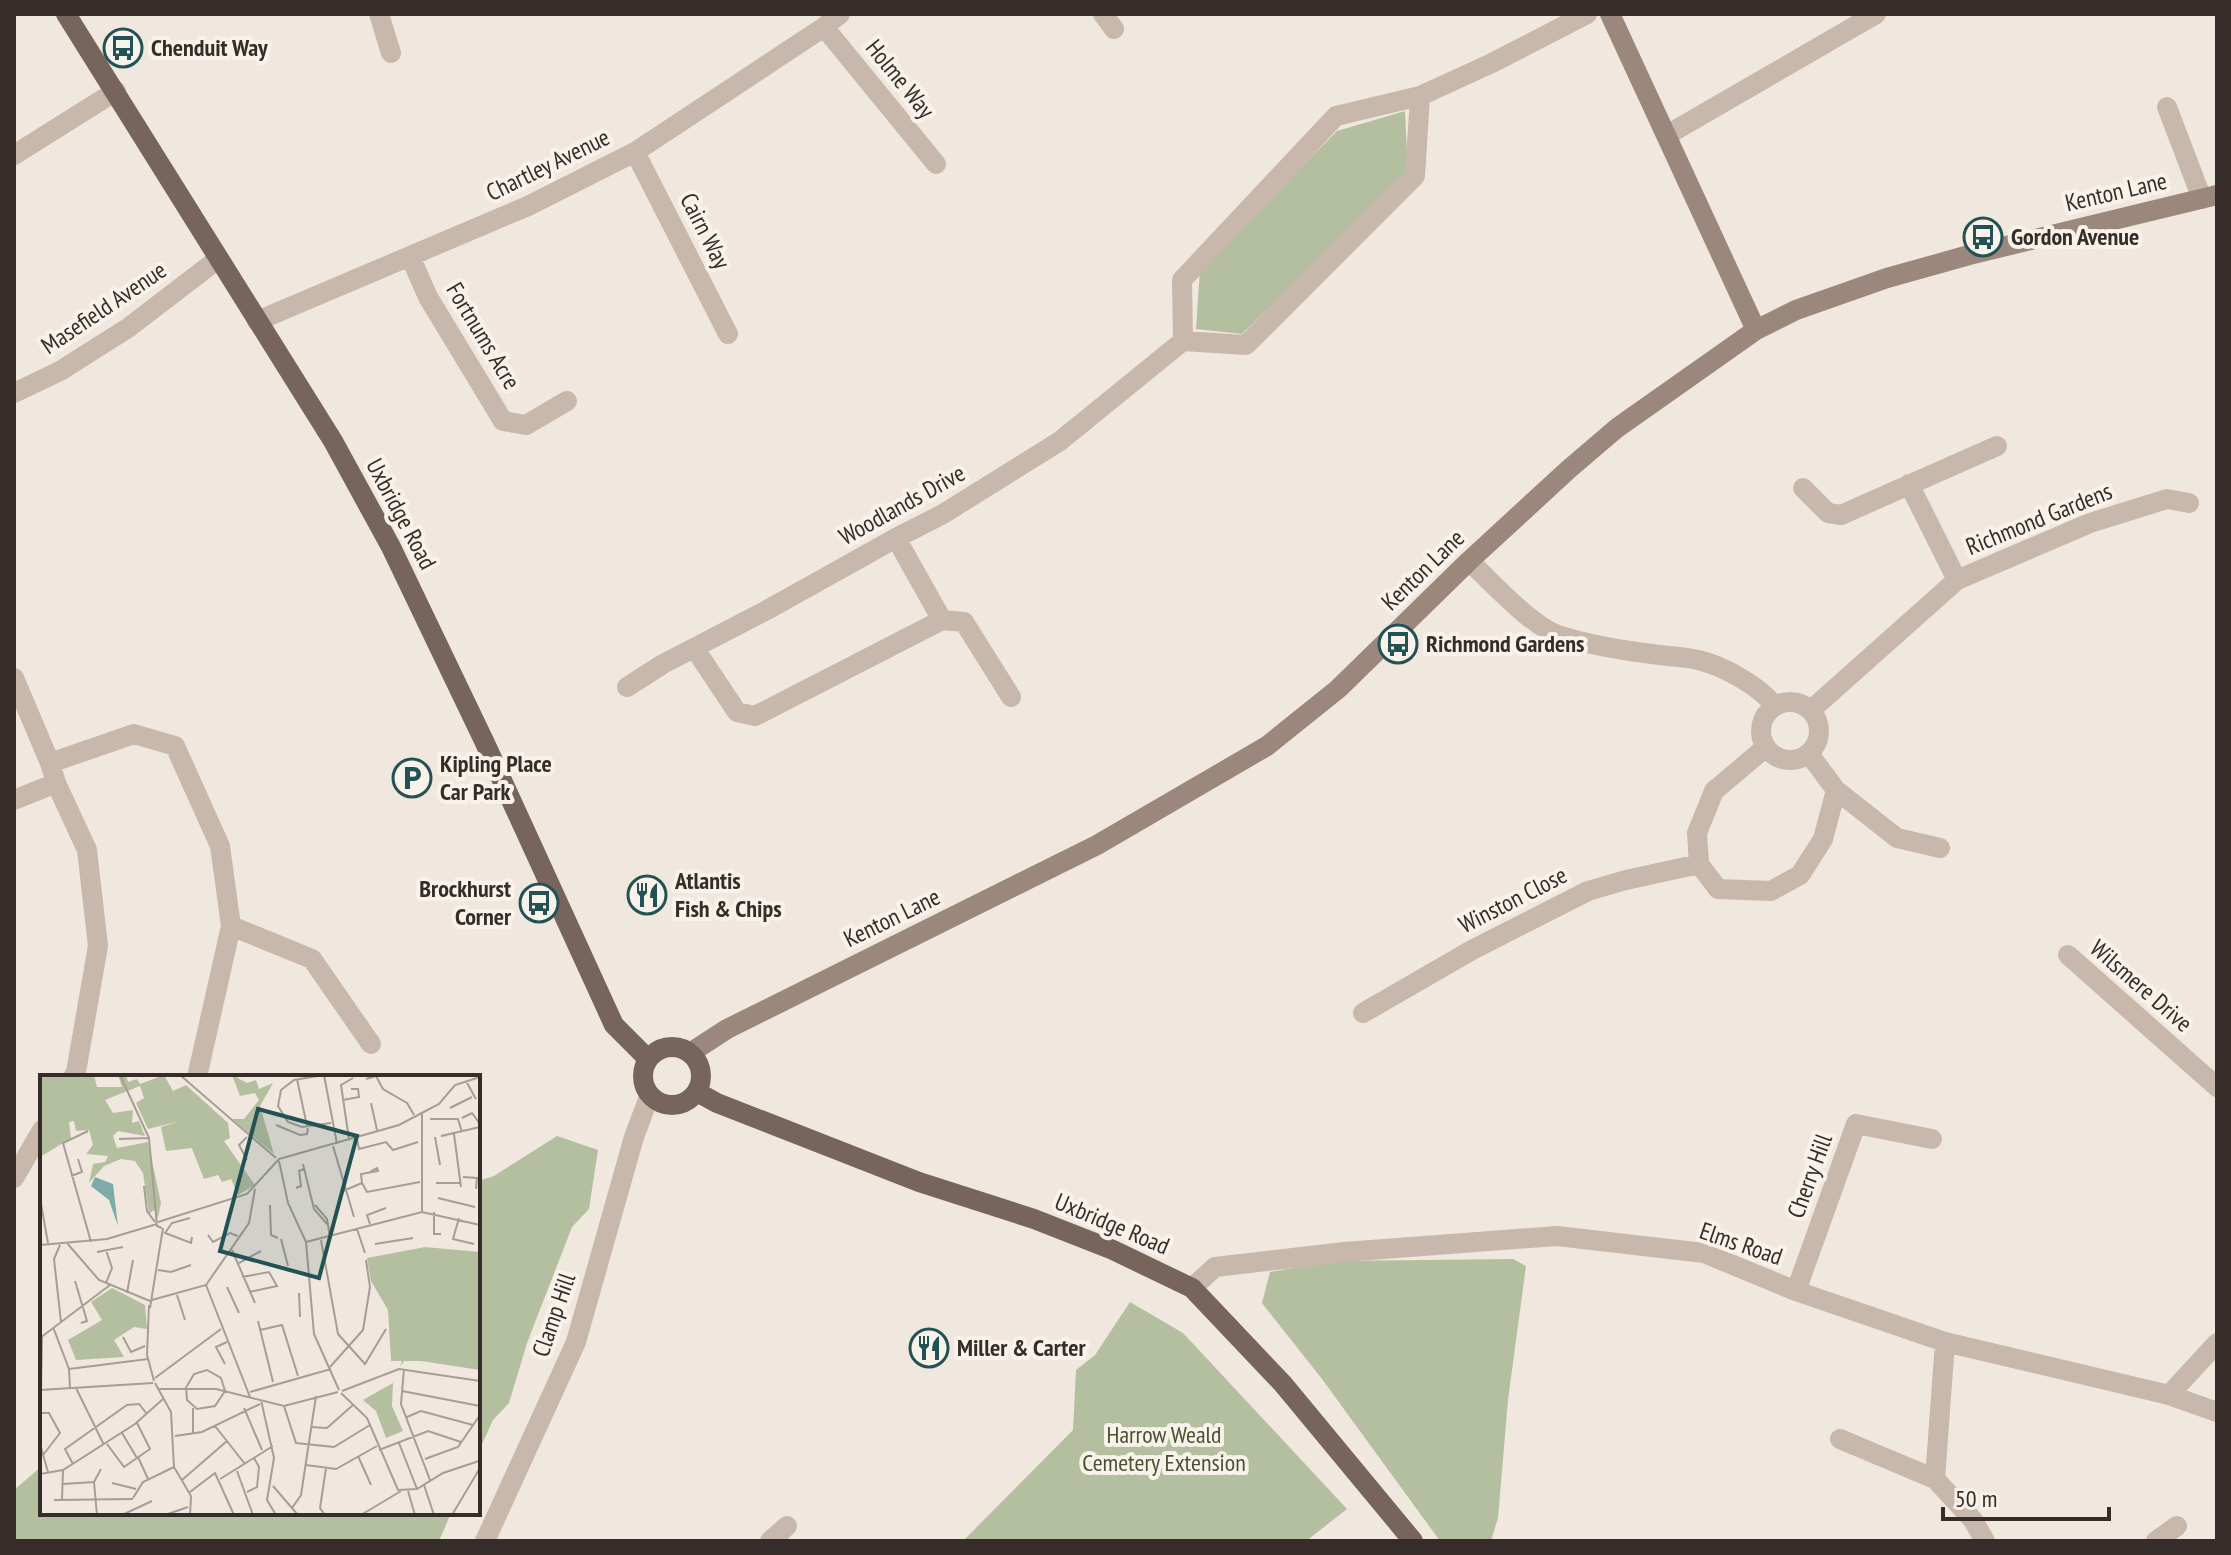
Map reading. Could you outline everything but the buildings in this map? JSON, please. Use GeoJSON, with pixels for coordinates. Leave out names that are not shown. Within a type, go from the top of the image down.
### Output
{"type":"FeatureCollection","features":[{"type":"Feature","properties":{"kind":"main road","name":"Uxbridge Road"},"geometry":{"type":"LineString","coordinates":[[66,14],[333,441],[391,547],[614,1025],[647,1058]]}},
{"type":"Feature","properties":{"kind":"main road"},"geometry":{"type":"LineString","coordinates":[[666,1047],[678,1047],[690,1053],[699,1066],[701,1079],[697,1092],[689,1101],[679,1105],[666,1106],[649,1097],[642,1076],[647,1058],[666,1047]]}},
{"type":"Feature","properties":{"kind":"main road","name":"Uxbridge Road"},"geometry":{"type":"LineString","coordinates":[[697,1092],[717,1103],[919,1182],[1034,1219],[1113,1250],[1192,1288],[1283,1384],[1413,1541]]}},
{"type":"Feature","properties":{"kind":"street"},"geometry":{"type":"LineString","coordinates":[[379,14],[391,53]]}},
{"type":"Feature","properties":{"kind":"street"},"geometry":{"type":"LineString","coordinates":[[1420,96],[1415,176],[1246,345],[1183,341],[1182,280],[1336,116],[1420,96],[1587,14]]}},
{"type":"Feature","properties":{"kind":"street"},"geometry":{"type":"LineString","coordinates":[[1610,14],[1756,330]]}},
{"type":"Feature","properties":{"kind":"street"},"geometry":{"type":"LineString","coordinates":[[1667,135],[1876,14]]}},
{"type":"Feature","properties":{"kind":"street","name":"Chartley Avenue"},"geometry":{"type":"LineString","coordinates":[[257,321],[528,206],[635,152],[832,20]]}},
{"type":"Feature","properties":{"kind":"street","name":"Holme Way"},"geometry":{"type":"LineString","coordinates":[[832,20],[936,164]]}},
{"type":"Feature","properties":{"kind":"street"},"geometry":{"type":"LineString","coordinates":[[14,155],[116,91]]}},
{"type":"Feature","properties":{"kind":"street"},"geometry":{"type":"LineString","coordinates":[[2167,107],[2210,197]]}},
{"type":"Feature","properties":{"kind":"street","name":"Cairn Way"},"geometry":{"type":"LineString","coordinates":[[635,152],[728,334]]}},
{"type":"Feature","properties":{"kind":"street","name":"Kenton Lane"},"geometry":{"type":"LineString","coordinates":[[690,1053],[727,1029],[1097,845],[1267,746],[1338,689],[1469,561],[1617,428],[1756,330],[1796,310],[1887,278],[2210,197]]}},
{"type":"Feature","properties":{"kind":"street","name":"Fortnums Acre"},"geometry":{"type":"LineString","coordinates":[[410,256],[428,297],[503,421],[526,425],[567,401]]}},
{"type":"Feature","properties":{"kind":"street","name":"Masefield Avenue"},"geometry":{"type":"LineString","coordinates":[[14,393],[60,371],[128,328],[218,259]]}},
{"type":"Feature","properties":{"kind":"street","name":"Woodlands Drive"},"geometry":{"type":"LineString","coordinates":[[627,687],[663,664],[943,514],[1060,441],[1183,341]]}},
{"type":"Feature","properties":{"kind":"street"},"geometry":{"type":"LineString","coordinates":[[1803,488],[1828,513],[1841,515],[1997,446]]}},
{"type":"Feature","properties":{"kind":"street"},"geometry":{"type":"LineString","coordinates":[[1909,484],[1957,580]]}},
{"type":"Feature","properties":{"kind":"street","name":"Richmond Gardens"},"geometry":{"type":"LineString","coordinates":[[1811,710],[1957,580],[2090,523],[2167,499],[2189,503]]}},
{"type":"Feature","properties":{"kind":"street"},"geometry":{"type":"LineString","coordinates":[[896,538],[942,620]]}},
{"type":"Feature","properties":{"kind":"street"},"geometry":{"type":"LineString","coordinates":[[1469,561],[1519,607],[1555,634],[1628,651],[1702,660],[1747,683],[1766,695],[1774,705]]}},
{"type":"Feature","properties":{"kind":"street"},"geometry":{"type":"LineString","coordinates":[[695,649],[737,712],[755,716],[942,620],[964,622],[1011,697]]}},
{"type":"Feature","properties":{"kind":"street"},"geometry":{"type":"LineString","coordinates":[[14,678],[87,850],[98,946],[74,1075]]}},
{"type":"Feature","properties":{"kind":"street"},"geometry":{"type":"LineString","coordinates":[[1794,701],[1811,710],[1817,718],[1819,738],[1809,754],[1801,759],[1782,759],[1766,747],[1761,730],[1762,720],[1774,705],[1794,701]]}},
{"type":"Feature","properties":{"kind":"street"},"geometry":{"type":"LineString","coordinates":[[14,800],[53,773],[134,734],[175,746],[220,846],[231,926],[197,1075]]}},
{"type":"Feature","properties":{"kind":"street"},"geometry":{"type":"LineString","coordinates":[[1766,747],[1714,791],[1697,833],[1699,864],[1718,889],[1771,891],[1800,875],[1823,839],[1836,790]]}},
{"type":"Feature","properties":{"kind":"street"},"geometry":{"type":"LineString","coordinates":[[1809,754],[1836,790],[1897,838],[1940,848]]}},
{"type":"Feature","properties":{"kind":"street","name":"Winston Close"},"geometry":{"type":"LineString","coordinates":[[1363,1013],[1472,950],[1588,891],[1699,864]]}},
{"type":"Feature","properties":{"kind":"street"},"geometry":{"type":"LineString","coordinates":[[231,926],[312,959],[371,1044]]}},
{"type":"Feature","properties":{"kind":"street","name":"Wilsmere Drive"},"geometry":{"type":"LineString","coordinates":[[2068,955],[2217,1087]]}},
{"type":"Feature","properties":{"kind":"street","name":"Clamp Hill"},"geometry":{"type":"LineString","coordinates":[[485,1541],[576,1342],[634,1137],[649,1097]]}},
{"type":"Feature","properties":{"kind":"street","name":"Cherry Hill"},"geometry":{"type":"LineString","coordinates":[[1796,1291],[1856,1124],[1932,1139]]}},
{"type":"Feature","properties":{"kind":"street"},"geometry":{"type":"LineString","coordinates":[[14,1178],[40,1133]]}},
{"type":"Feature","properties":{"kind":"street","name":"Elms Road"},"geometry":{"type":"LineString","coordinates":[[1192,1288],[1215,1267],[1344,1252],[1557,1236],[1704,1253],[1796,1291],[1945,1342],[2169,1395],[2217,1412]]}},
{"type":"Feature","properties":{"kind":"street"},"geometry":{"type":"LineString","coordinates":[[1935,1479],[1945,1342]]}},
{"type":"Feature","properties":{"kind":"street"},"geometry":{"type":"LineString","coordinates":[[2169,1395],[2217,1343]]}},
{"type":"Feature","properties":{"kind":"street"},"geometry":{"type":"LineString","coordinates":[[1840,1439],[1935,1479],[1973,1520],[1985,1541]]}},
{"type":"Feature","properties":{"kind":"street"},"geometry":{"type":"LineString","coordinates":[[770,1541],[787,1526]]}},
{"type":"Feature","properties":{"kind":"street"},"geometry":{"type":"LineString","coordinates":[[2156,1541],[2177,1526]]}},
{"type":"Feature","properties":{"kind":"green space"},"geometry":{"type":"Polygon","coordinates":[[[1405,111],[1408,174],[1242,334],[1196,329],[1200,269],[1337,131],[1405,111]]]}},
{"type":"Feature","properties":{"kind":"green space"},"geometry":{"type":"Polygon","coordinates":[[[557,1136],[598,1150],[589,1209],[572,1227],[527,1343],[509,1403],[493,1420],[480,1449],[480,1180],[494,1176],[557,1136]]]}},
{"type":"Feature","properties":{"kind":"green space"},"geometry":{"type":"Polygon","coordinates":[[[1513,1259],[1526,1266],[1508,1400],[1498,1518],[1491,1541],[1440,1541],[1322,1379],[1262,1303],[1270,1272],[1333,1261],[1513,1259]]]}},
{"type":"Feature","properties":{"kind":"green space","name":"Harrow Weald Cemetery Extension"},"geometry":{"type":"Polygon","coordinates":[[[1130,1302],[1183,1333],[1347,1509],[1306,1541],[963,1541],[1073,1430],[1076,1370],[1095,1355],[1130,1302]]]}},
{"type":"Feature","properties":{"kind":"green space"},"geometry":{"type":"Polygon","coordinates":[[[40,1468],[40,1515],[450,1515],[439,1541],[14,1541],[14,1490],[40,1468]]]}},
{"type":"Feature","properties":{"kind":"place","name":"Chenduit Way"},"geometry":{"type":"Point","coordinates":[123,48]}},
{"type":"Feature","properties":{"kind":"place","name":"Gordon Avenue"},"geometry":{"type":"Point","coordinates":[1983,237]}},
{"type":"Feature","properties":{"kind":"place","name":"Richmond Gardens"},"geometry":{"type":"Point","coordinates":[1398,644]}},
{"type":"Feature","properties":{"kind":"place","name":"Kipling Place Car Park"},"geometry":{"type":"Point","coordinates":[412,778]}},
{"type":"Feature","properties":{"kind":"place","name":"Atlantis Fish & Chips"},"geometry":{"type":"Point","coordinates":[647,895]}},
{"type":"Feature","properties":{"kind":"place","name":"Brockhurst Corner"},"geometry":{"type":"Point","coordinates":[539,903]}},
{"type":"Feature","properties":{"kind":"place","name":"Miller & Carter"},"geometry":{"type":"Point","coordinates":[929,1348]}}]}
